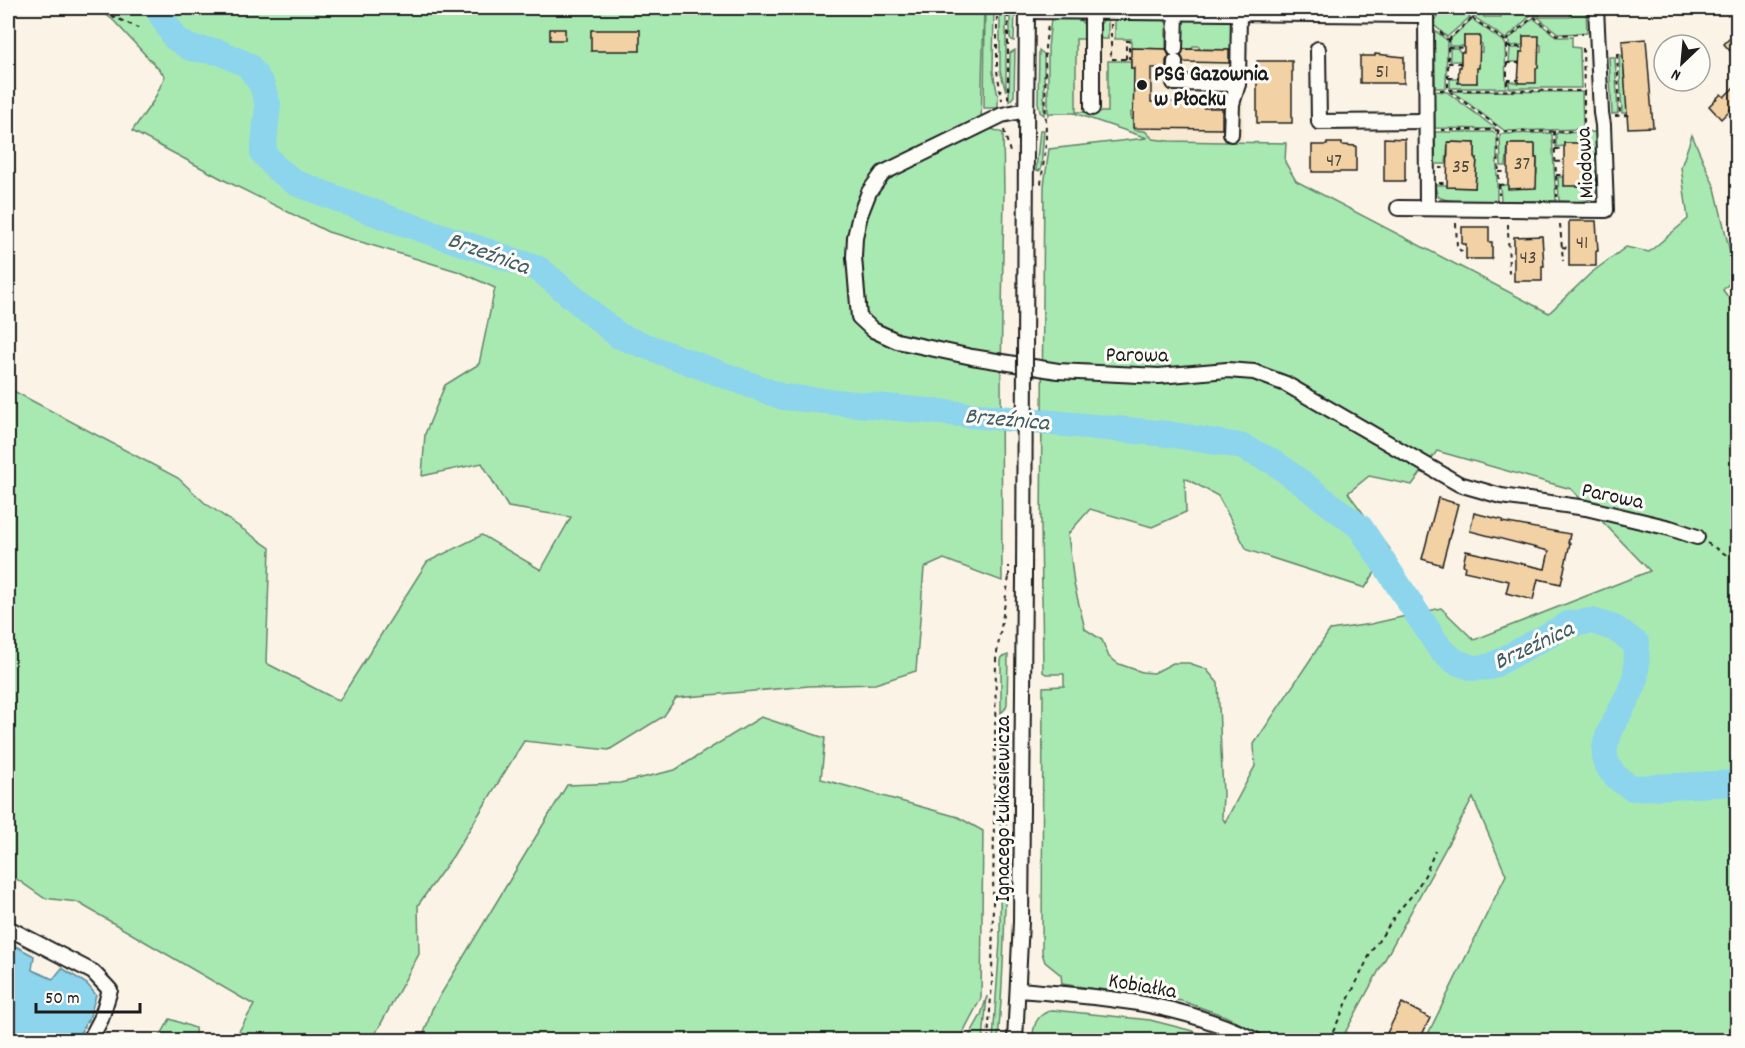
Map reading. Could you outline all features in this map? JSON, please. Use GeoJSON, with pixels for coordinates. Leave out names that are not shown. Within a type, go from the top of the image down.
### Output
{"type":"FeatureCollection","features":[{"type":"Feature","properties":{"kind":"street","name":"Miodowa"},"geometry":{"type":"LineString","coordinates":[[1398,208],[1558,206],[1606,210],[1600,130],[1596,8]]}},
{"type":"Feature","properties":{"kind":"street"},"geometry":{"type":"LineString","coordinates":[[1026,110],[1027,9],[1176,12],[1354,10],[1418,15],[1427,10],[1427,208]]}},
{"type":"Feature","properties":{"kind":"street"},"geometry":{"type":"LineString","coordinates":[[1092,11],[1092,108]]}},
{"type":"Feature","properties":{"kind":"street"},"geometry":{"type":"LineString","coordinates":[[1176,12],[1174,83],[1238,84]]}},
{"type":"Feature","properties":{"kind":"street"},"geometry":{"type":"LineString","coordinates":[[1231,134],[1232,104],[1238,84],[1239,12]]}},
{"type":"Feature","properties":{"kind":"street"},"geometry":{"type":"LineString","coordinates":[[1318,49],[1319,122],[1426,125]]}},
{"type":"Feature","properties":{"kind":"street","name":"Parowa"},"geometry":{"type":"LineString","coordinates":[[1026,110],[883,173],[869,192],[860,215],[854,256],[859,317],[873,330],[897,341],[972,357],[1058,370],[1159,376],[1227,370],[1254,372],[1286,384],[1459,483],[1501,496],[1586,508],[1670,528],[1697,537]]}},
{"type":"Feature","properties":{"kind":"street","name":"Ignacego Łukasiewicza"},"geometry":{"type":"LineString","coordinates":[[1015,1041],[1021,910],[1026,110]]}},
{"type":"Feature","properties":{"kind":"street"},"geometry":{"type":"LineString","coordinates":[[8,928],[93,972],[110,990],[101,1019],[90,1041]]}},
{"type":"Feature","properties":{"kind":"street","name":"Kobiałka"},"geometry":{"type":"LineString","coordinates":[[1019,990],[1108,998],[1163,1006],[1209,1020],[1255,1041]]}},
{"type":"Feature","properties":{"kind":"path"},"geometry":{"type":"LineString","coordinates":[[95,8],[138,28]]}},
{"type":"Feature","properties":{"kind":"path"},"geometry":{"type":"LineString","coordinates":[[997,8],[997,71],[1002,93],[1002,120],[1012,164]]}},
{"type":"Feature","properties":{"kind":"path"},"geometry":{"type":"LineString","coordinates":[[1002,120],[1008,105],[1008,8]]}},
{"type":"Feature","properties":{"kind":"path"},"geometry":{"type":"LineString","coordinates":[[1448,39],[1472,18],[1472,8]]}},
{"type":"Feature","properties":{"kind":"path"},"geometry":{"type":"LineString","coordinates":[[1506,41],[1533,16],[1534,9],[1539,10]]}},
{"type":"Feature","properties":{"kind":"path"},"geometry":{"type":"LineString","coordinates":[[1040,187],[1046,143],[1046,47],[1049,11]]}},
{"type":"Feature","properties":{"kind":"path"},"geometry":{"type":"LineString","coordinates":[[1112,11],[1111,59],[1129,59]]}},
{"type":"Feature","properties":{"kind":"path"},"geometry":{"type":"LineString","coordinates":[[1472,12],[1484,12]]}},
{"type":"Feature","properties":{"kind":"path"},"geometry":{"type":"LineString","coordinates":[[1533,16],[1557,35],[1582,34]]}},
{"type":"Feature","properties":{"kind":"path"},"geometry":{"type":"LineString","coordinates":[[1472,18],[1506,41],[1508,90]]}},
{"type":"Feature","properties":{"kind":"path"},"geometry":{"type":"LineString","coordinates":[[1436,28],[1448,39],[1448,90]]}},
{"type":"Feature","properties":{"kind":"path"},"geometry":{"type":"LineString","coordinates":[[1126,41],[1129,41],[1129,59],[1126,41]]}},
{"type":"Feature","properties":{"kind":"path"},"geometry":{"type":"LineString","coordinates":[[1448,47],[1464,48]]}},
{"type":"Feature","properties":{"kind":"path"},"geometry":{"type":"LineString","coordinates":[[1507,47],[1523,47]]}},
{"type":"Feature","properties":{"kind":"path"},"geometry":{"type":"LineString","coordinates":[[1607,54],[1624,54]]}},
{"type":"Feature","properties":{"kind":"path"},"geometry":{"type":"LineString","coordinates":[[1617,54],[1620,116]]}},
{"type":"Feature","properties":{"kind":"path"},"geometry":{"type":"LineString","coordinates":[[1448,63],[1461,63]]}},
{"type":"Feature","properties":{"kind":"path"},"geometry":{"type":"LineString","coordinates":[[1507,63],[1520,63]]}},
{"type":"Feature","properties":{"kind":"path"},"geometry":{"type":"LineString","coordinates":[[1448,78],[1459,78]]}},
{"type":"Feature","properties":{"kind":"path"},"geometry":{"type":"LineString","coordinates":[[1508,80],[1518,80]]}},
{"type":"Feature","properties":{"kind":"path"},"geometry":{"type":"LineString","coordinates":[[1426,89],[1584,91],[1584,131]]}},
{"type":"Feature","properties":{"kind":"path"},"geometry":{"type":"LineString","coordinates":[[1448,90],[1498,127],[1499,184],[1509,276]]}},
{"type":"Feature","properties":{"kind":"path"},"geometry":{"type":"LineString","coordinates":[[1426,125],[1499,132],[1600,130],[1597,123],[1584,123]]}},
{"type":"Feature","properties":{"kind":"path"},"geometry":{"type":"LineString","coordinates":[[1554,131],[1563,261]]}},
{"type":"Feature","properties":{"kind":"path"},"geometry":{"type":"LineString","coordinates":[[1555,149],[1564,149]]}},
{"type":"Feature","properties":{"kind":"path"},"geometry":{"type":"LineString","coordinates":[[1556,162],[1564,161]]}},
{"type":"Feature","properties":{"kind":"path"},"geometry":{"type":"LineString","coordinates":[[1499,172],[1508,172]]}},
{"type":"Feature","properties":{"kind":"path"},"geometry":{"type":"LineString","coordinates":[[1556,175],[1564,175]]}},
{"type":"Feature","properties":{"kind":"path"},"geometry":{"type":"LineString","coordinates":[[1499,184],[1508,184]]}},
{"type":"Feature","properties":{"kind":"path"},"geometry":{"type":"LineString","coordinates":[[1456,208],[1457,248],[1466,251]]}},
{"type":"Feature","properties":{"kind":"path"},"geometry":{"type":"LineString","coordinates":[[1562,247],[1569,248]]}},
{"type":"Feature","properties":{"kind":"path"},"geometry":{"type":"LineString","coordinates":[[1508,264],[1514,264]]}},
{"type":"Feature","properties":{"kind":"path"},"geometry":{"type":"LineString","coordinates":[[1697,537],[1737,562]]}},
{"type":"Feature","properties":{"kind":"path"},"geometry":{"type":"LineString","coordinates":[[988,1041],[992,982],[996,659],[1009,577]]}},
{"type":"Feature","properties":{"kind":"path"},"geometry":{"type":"LineString","coordinates":[[1329,1041],[1371,952],[1385,929],[1414,893],[1436,851]]}},
{"type":"Feature","properties":{"kind":"shaded area"},"geometry":{"type":"Polygon","coordinates":[[[1068,20],[1245,21],[1243,142],[1169,141],[1148,138],[1068,111],[1068,20]]]}},
{"type":"Feature","properties":{"kind":"green space"},"geometry":{"type":"Polygon","coordinates":[[[98,8],[984,8],[981,122],[971,122],[1003,133],[1002,581],[944,559],[924,568],[916,671],[875,684],[809,686],[676,698],[664,716],[609,750],[524,741],[453,856],[418,905],[419,954],[372,1040],[234,1040],[254,1005],[77,902],[44,898],[8,873],[8,388],[178,478],[205,503],[270,548],[266,663],[339,701],[427,562],[482,535],[541,570],[571,517],[508,507],[482,463],[422,476],[425,434],[445,385],[479,364],[495,288],[460,272],[328,232],[132,131],[154,100],[165,76],[114,21],[98,8]]]}},
{"type":"Feature","properties":{"kind":"green space"},"geometry":{"type":"Polygon","coordinates":[[[985,8],[994,8],[993,72],[998,108],[984,108],[985,8]]]}},
{"type":"Feature","properties":{"kind":"green space"},"geometry":{"type":"Polygon","coordinates":[[[1000,8],[1006,8],[1006,91],[1000,71],[1000,8]]]}},
{"type":"Feature","properties":{"kind":"green space"},"geometry":{"type":"Polygon","coordinates":[[[1010,8],[1015,8],[1014,41],[1010,38],[1010,8]]]}},
{"type":"Feature","properties":{"kind":"green space"},"geometry":{"type":"Polygon","coordinates":[[[1439,8],[1470,8],[1470,17],[1447,37],[1434,25],[1439,8]]]}},
{"type":"Feature","properties":{"kind":"green space"},"geometry":{"type":"Polygon","coordinates":[[[1500,8],[1532,8],[1532,14],[1506,39],[1473,16],[1473,13],[1484,14],[1484,17],[1501,17],[1502,9],[1500,8]]]}},
{"type":"Feature","properties":{"kind":"green space"},"geometry":{"type":"Polygon","coordinates":[[[1571,8],[1586,8],[1587,33],[1559,34],[1535,15],[1535,12],[1539,12],[1539,17],[1570,17],[1571,8]]]}},
{"type":"Feature","properties":{"kind":"green space"},"geometry":{"type":"Polygon","coordinates":[[[1051,18],[1076,18],[1084,24],[1086,37],[1076,39],[1076,112],[1108,112],[1108,61],[1131,61],[1131,68],[1134,68],[1134,112],[1131,112],[1131,119],[1133,119],[1134,130],[1145,131],[1153,139],[1169,141],[1286,143],[1285,162],[1296,181],[1549,313],[1591,273],[1626,247],[1649,252],[1688,219],[1681,167],[1692,135],[1715,188],[1732,261],[1737,268],[1737,275],[1723,290],[1738,311],[1737,1040],[1425,1040],[1506,875],[1473,798],[1341,1040],[1272,1040],[1225,1016],[1182,1001],[1062,984],[1061,975],[1045,962],[1042,953],[1043,687],[1064,686],[1064,674],[1043,672],[1041,525],[1044,186],[1049,149],[1147,138],[1074,113],[1050,113],[1048,115],[1048,48],[1051,18]],[[1437,451],[1412,485],[1369,476],[1348,493],[1390,549],[1365,588],[1247,550],[1218,496],[1185,478],[1186,512],[1152,527],[1090,509],[1068,534],[1074,584],[1085,629],[1102,640],[1109,657],[1119,664],[1142,672],[1154,673],[1173,663],[1189,663],[1206,669],[1218,683],[1222,817],[1225,822],[1255,766],[1254,744],[1330,630],[1371,624],[1441,608],[1474,640],[1650,571],[1571,489],[1437,451]]]}},
{"type":"Feature","properties":{"kind":"green space"},"geometry":{"type":"Polygon","coordinates":[[[1105,18],[1108,18],[1108,39],[1102,39],[1098,35],[1098,27],[1105,18]]]}},
{"type":"Feature","properties":{"kind":"green space"},"geometry":{"type":"Polygon","coordinates":[[[1533,18],[1557,37],[1572,37],[1572,47],[1580,48],[1581,88],[1509,88],[1509,81],[1518,83],[1534,68],[1538,68],[1536,52],[1541,52],[1541,45],[1523,36],[1523,45],[1509,46],[1509,39],[1533,18]]]}},
{"type":"Feature","properties":{"kind":"green space"},"geometry":{"type":"Polygon","coordinates":[[[1115,19],[1164,19],[1169,27],[1166,29],[1166,49],[1131,48],[1131,39],[1115,39],[1115,19]]]}},
{"type":"Feature","properties":{"kind":"green space"},"geometry":{"type":"Polygon","coordinates":[[[1186,19],[1229,19],[1232,21],[1234,50],[1199,49],[1199,46],[1193,46],[1192,49],[1181,49],[1182,23],[1186,19]]]}},
{"type":"Feature","properties":{"kind":"green space"},"geometry":{"type":"Polygon","coordinates":[[[1472,19],[1505,43],[1506,88],[1450,88],[1450,79],[1477,83],[1475,68],[1479,67],[1477,52],[1482,52],[1482,44],[1464,36],[1464,46],[1449,46],[1449,40],[1472,19]]]}},
{"type":"Feature","properties":{"kind":"green space"},"geometry":{"type":"Polygon","coordinates":[[[1434,30],[1447,40],[1446,88],[1435,88],[1434,30]]]}},
{"type":"Feature","properties":{"kind":"green space"},"geometry":{"type":"Polygon","coordinates":[[[1450,48],[1458,48],[1461,52],[1461,61],[1450,61],[1450,48]]]}},
{"type":"Feature","properties":{"kind":"green space"},"geometry":{"type":"Polygon","coordinates":[[[1510,48],[1523,48],[1523,52],[1520,52],[1520,62],[1509,62],[1510,48]]]}},
{"type":"Feature","properties":{"kind":"green space"},"geometry":{"type":"Polygon","coordinates":[[[1015,50],[1014,96],[1009,102],[1010,53],[1015,50]]]}},
{"type":"Feature","properties":{"kind":"green space"},"geometry":{"type":"Polygon","coordinates":[[[1039,50],[1044,54],[1044,115],[1040,112],[1038,102],[1039,50]]]}},
{"type":"Feature","properties":{"kind":"green space"},"geometry":{"type":"Polygon","coordinates":[[[1619,56],[1625,56],[1624,74],[1629,113],[1622,113],[1619,56]]]}},
{"type":"Feature","properties":{"kind":"green space"},"geometry":{"type":"Polygon","coordinates":[[[1609,57],[1615,57],[1618,113],[1612,114],[1609,57]]]}},
{"type":"Feature","properties":{"kind":"green space"},"geometry":{"type":"Polygon","coordinates":[[[1434,91],[1447,92],[1496,129],[1435,128],[1434,91]]]}},
{"type":"Feature","properties":{"kind":"green space"},"geometry":{"type":"Polygon","coordinates":[[[1452,91],[1582,92],[1583,129],[1505,131],[1452,91]]]}},
{"type":"Feature","properties":{"kind":"green space"},"geometry":{"type":"Polygon","coordinates":[[[1040,130],[1044,130],[1039,171],[1036,170],[1040,130]]]}},
{"type":"Feature","properties":{"kind":"green space"},"geometry":{"type":"Polygon","coordinates":[[[1435,132],[1492,132],[1497,134],[1497,201],[1452,201],[1438,196],[1435,185],[1475,188],[1477,158],[1475,158],[1475,143],[1448,142],[1446,164],[1435,164],[1435,132]]]}},
{"type":"Feature","properties":{"kind":"green space"},"geometry":{"type":"Polygon","coordinates":[[[1596,132],[1598,188],[1596,194],[1583,202],[1559,201],[1558,177],[1586,185],[1585,144],[1564,143],[1564,146],[1556,147],[1556,134],[1596,132]]]}},
{"type":"Feature","properties":{"kind":"green space"},"geometry":{"type":"Polygon","coordinates":[[[1551,133],[1556,201],[1501,201],[1500,185],[1508,185],[1537,174],[1537,159],[1535,158],[1535,144],[1508,144],[1506,166],[1501,166],[1500,135],[1551,133]]]}},
{"type":"Feature","properties":{"kind":"green space"},"geometry":{"type":"Polygon","coordinates":[[[1008,655],[1007,704],[1001,713],[1001,661],[1002,657],[1008,655]]]}},
{"type":"Feature","properties":{"kind":"green space"},"geometry":{"type":"Polygon","coordinates":[[[761,717],[825,738],[821,779],[958,817],[983,831],[981,998],[959,1040],[422,1040],[432,1009],[567,785],[620,783],[675,770],[761,717]]]}},
{"type":"Feature","properties":{"kind":"green space"},"geometry":{"type":"Polygon","coordinates":[[[1001,728],[1006,735],[1006,850],[1001,1002],[998,1040],[993,1040],[1000,942],[1001,728]]]}},
{"type":"Feature","properties":{"kind":"green space"},"geometry":{"type":"Polygon","coordinates":[[[987,996],[983,1040],[967,1040],[981,1015],[987,996]]]}},
{"type":"Feature","properties":{"kind":"green space"},"geometry":{"type":"Polygon","coordinates":[[[1053,1010],[1150,1020],[1219,1040],[1032,1040],[1039,1017],[1053,1010]]]}},
{"type":"Feature","properties":{"kind":"green space"},"geometry":{"type":"Polygon","coordinates":[[[170,1019],[195,1028],[196,1040],[158,1040],[170,1019]]]}},
{"type":"Feature","properties":{"kind":"water"},"geometry":{"type":"Polygon","coordinates":[[[8,942],[34,956],[32,970],[53,979],[62,968],[87,984],[96,995],[90,1016],[76,1040],[8,1040],[8,942]]]}},
{"type":"Feature","properties":{"kind":"building"},"geometry":{"type":"Polygon","coordinates":[[[550,29],[565,29],[565,40],[550,40],[550,29]]]}},
{"type":"Feature","properties":{"kind":"building"},"geometry":{"type":"Polygon","coordinates":[[[591,30],[640,30],[640,51],[591,51],[591,30]]]}},
{"type":"Feature","properties":{"kind":"building"},"geometry":{"type":"Polygon","coordinates":[[[1737,31],[1737,59],[1724,44],[1737,31]]]}},
{"type":"Feature","properties":{"kind":"building"},"geometry":{"type":"Polygon","coordinates":[[[1464,36],[1480,36],[1477,83],[1458,83],[1461,52],[1464,52],[1464,36]]]}},
{"type":"Feature","properties":{"kind":"building"},"geometry":{"type":"Polygon","coordinates":[[[1523,36],[1539,36],[1536,83],[1518,83],[1523,36]]]}},
{"type":"Feature","properties":{"kind":"building"},"geometry":{"type":"Polygon","coordinates":[[[1646,39],[1653,127],[1628,128],[1622,41],[1646,39]]]}},
{"type":"Feature","properties":{"kind":"building"},"geometry":{"type":"Polygon","coordinates":[[[1131,48],[1166,49],[1169,56],[1166,68],[1151,68],[1151,102],[1203,102],[1203,108],[1222,108],[1222,129],[1133,128],[1134,68],[1131,68],[1131,48]]]}},
{"type":"Feature","properties":{"kind":"building"},"geometry":{"type":"Polygon","coordinates":[[[1184,49],[1229,50],[1229,63],[1184,62],[1181,55],[1184,49]]]}},
{"type":"Feature","properties":{"kind":"building"},"geometry":{"type":"Polygon","coordinates":[[[1375,54],[1404,57],[1404,83],[1360,83],[1360,56],[1375,56],[1375,54]]]}},
{"type":"Feature","properties":{"kind":"building"},"geometry":{"type":"Polygon","coordinates":[[[1257,61],[1292,61],[1292,123],[1257,123],[1257,61]]]}},
{"type":"Feature","properties":{"kind":"building"},"geometry":{"type":"Polygon","coordinates":[[[1737,84],[1737,103],[1721,119],[1709,106],[1721,94],[1724,97],[1737,84]]]}},
{"type":"Feature","properties":{"kind":"building"},"geometry":{"type":"Polygon","coordinates":[[[1384,138],[1405,139],[1405,181],[1384,181],[1384,138]]]}},
{"type":"Feature","properties":{"kind":"building"},"geometry":{"type":"Polygon","coordinates":[[[1448,142],[1475,143],[1475,158],[1477,158],[1475,188],[1447,187],[1448,142]]]}},
{"type":"Feature","properties":{"kind":"building"},"geometry":{"type":"Polygon","coordinates":[[[1327,143],[1356,146],[1356,172],[1312,172],[1312,145],[1327,145],[1327,143]]]}},
{"type":"Feature","properties":{"kind":"building"},"geometry":{"type":"Polygon","coordinates":[[[1564,143],[1585,143],[1586,186],[1564,186],[1564,143]]]}},
{"type":"Feature","properties":{"kind":"building"},"geometry":{"type":"Polygon","coordinates":[[[1508,144],[1535,144],[1536,188],[1508,189],[1508,144]]]}},
{"type":"Feature","properties":{"kind":"building"},"geometry":{"type":"Polygon","coordinates":[[[1569,221],[1596,221],[1598,251],[1596,251],[1596,266],[1569,266],[1569,221]]]}},
{"type":"Feature","properties":{"kind":"building"},"geometry":{"type":"Polygon","coordinates":[[[1462,227],[1489,227],[1492,259],[1466,259],[1466,244],[1462,244],[1462,227]]]}},
{"type":"Feature","properties":{"kind":"building"},"geometry":{"type":"Polygon","coordinates":[[[1542,236],[1544,266],[1542,266],[1542,281],[1514,281],[1514,237],[1542,236]]]}},
{"type":"Feature","properties":{"kind":"building"},"geometry":{"type":"Polygon","coordinates":[[[1438,498],[1458,504],[1442,565],[1422,559],[1438,498]]]}},
{"type":"Feature","properties":{"kind":"building"},"geometry":{"type":"Polygon","coordinates":[[[1474,513],[1503,520],[1502,522],[1570,534],[1561,584],[1538,579],[1533,600],[1506,593],[1509,581],[1464,571],[1466,551],[1545,569],[1549,551],[1470,531],[1474,513]]]}},
{"type":"Feature","properties":{"kind":"building"},"geometry":{"type":"Polygon","coordinates":[[[1402,1003],[1430,1018],[1419,1041],[1383,1041],[1402,1003]]]}},
{"type":"Feature","properties":{"kind":"waterway","name":"Brzeźnica"},"geometry":{"type":"LineString","coordinates":[[157,8],[175,38],[190,48],[219,52],[248,65],[262,85],[268,105],[263,153],[276,168],[296,183],[391,219],[539,269],[619,336],[783,397],[1168,434],[1240,446],[1274,462],[1360,527],[1441,650],[1456,662],[1473,668],[1490,667],[1569,624],[1592,621],[1614,628],[1637,644],[1635,681],[1607,739],[1605,750],[1605,760],[1618,779],[1632,788],[1738,783]]}},
{"type":"Feature","properties":{"kind":"place","name":"PSG Gazownia w Płocku"},"geometry":{"type":"Point","coordinates":[1142,85]}}]}
